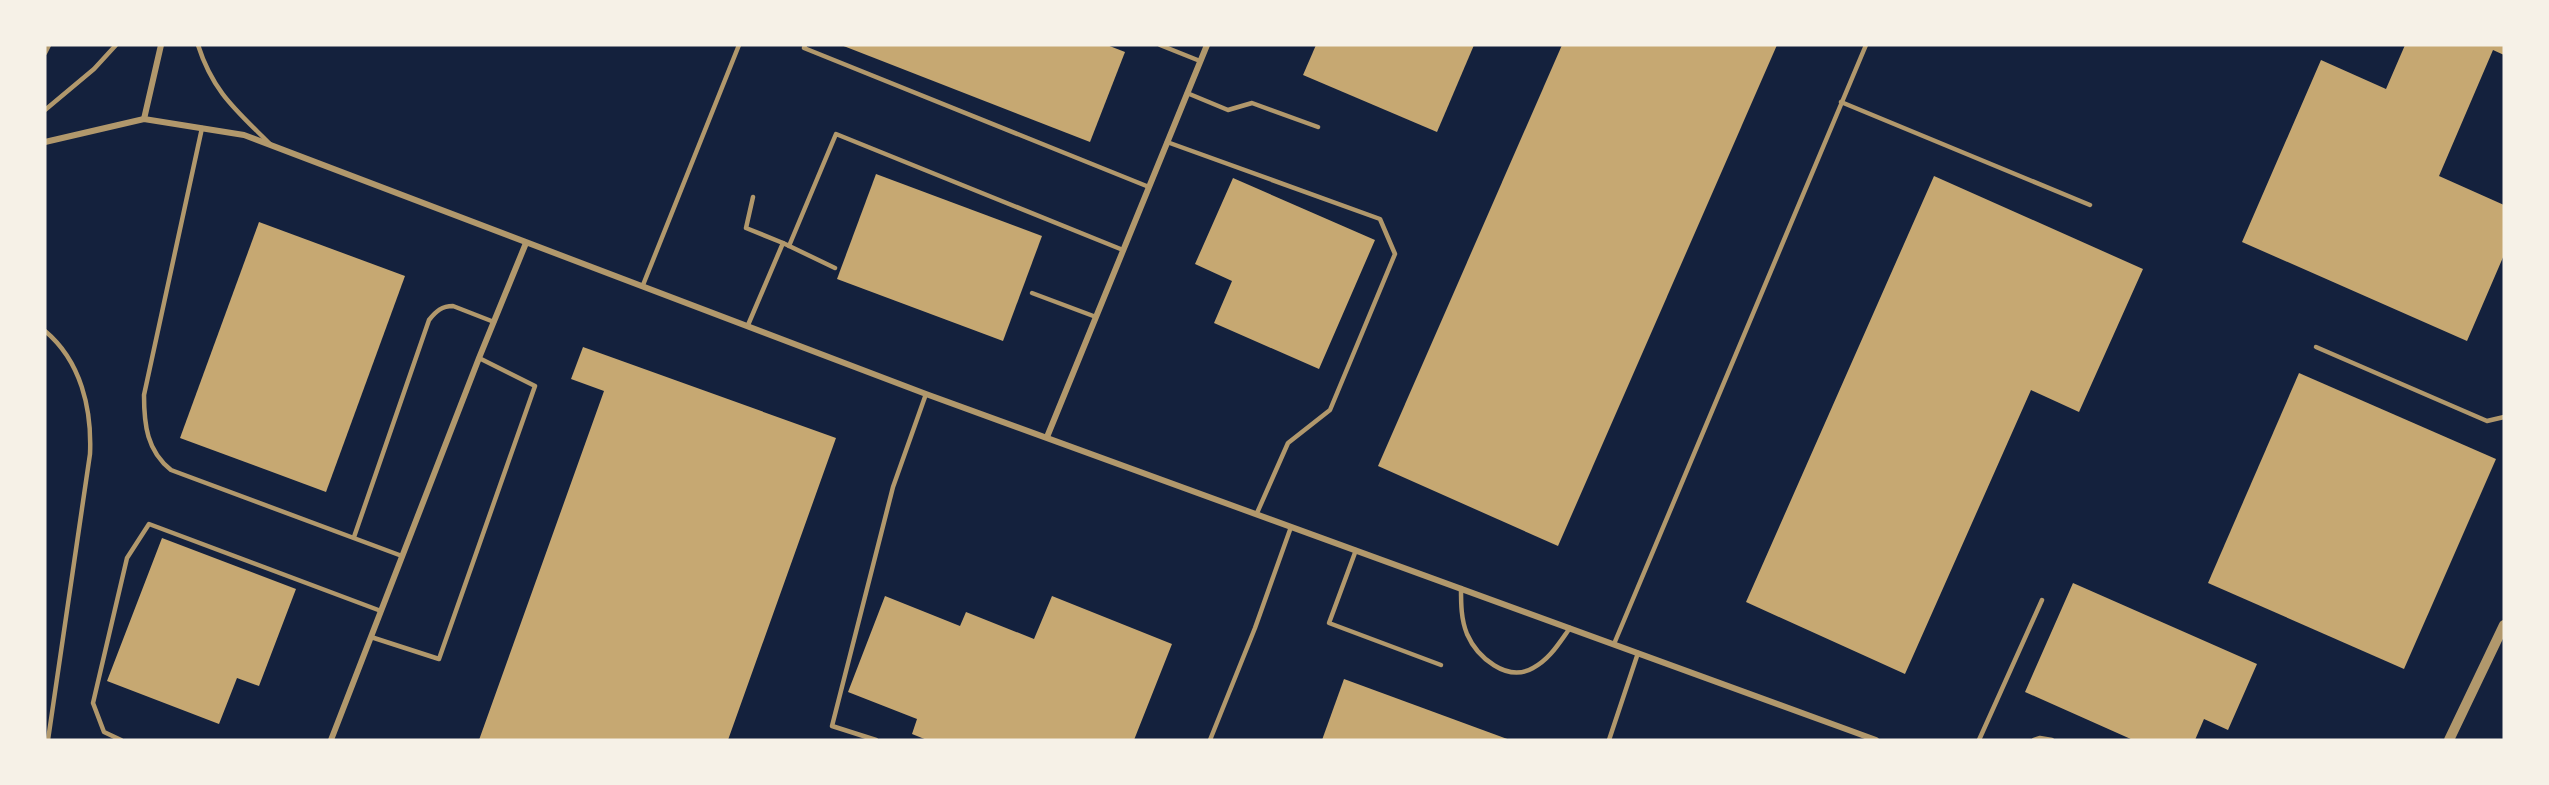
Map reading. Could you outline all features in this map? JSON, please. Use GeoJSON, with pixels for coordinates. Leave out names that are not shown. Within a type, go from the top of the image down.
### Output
{"type":"FeatureCollection","features":[{"type":"Feature","properties":{"kind":"street"},"geometry":{"type":"LineString","coordinates":[[144,119],[161,45]]}},
{"type":"Feature","properties":{"kind":"street"},"geometry":{"type":"LineString","coordinates":[[1047,437],[1207,45]]}},
{"type":"Feature","properties":{"kind":"street"},"geometry":{"type":"LineString","coordinates":[[45,142],[144,119],[244,135],[926,394],[1876,740]]}},
{"type":"Feature","properties":{"kind":"street"},"geometry":{"type":"LineString","coordinates":[[332,740],[478,358],[526,243]]}},
{"type":"Feature","properties":{"kind":"street"},"geometry":{"type":"LineString","coordinates":[[2449,740],[2504,626]]}},
{"type":"Feature","properties":{"kind":"lane"},"geometry":{"type":"LineString","coordinates":[[45,53],[49,45]]}},
{"type":"Feature","properties":{"kind":"lane"},"geometry":{"type":"LineString","coordinates":[[45,110],[94,69],[116,45]]}},
{"type":"Feature","properties":{"kind":"lane"},"geometry":{"type":"LineString","coordinates":[[198,45],[203,62],[220,94],[270,144]]}},
{"type":"Feature","properties":{"kind":"lane"},"geometry":{"type":"LineString","coordinates":[[643,285],[739,45]]}},
{"type":"Feature","properties":{"kind":"lane"},"geometry":{"type":"LineString","coordinates":[[805,45],[804,48],[1149,187]]}},
{"type":"Feature","properties":{"kind":"lane"},"geometry":{"type":"LineString","coordinates":[[1160,45],[1200,61]]}},
{"type":"Feature","properties":{"kind":"lane"},"geometry":{"type":"LineString","coordinates":[[1614,644],[1866,45]]}},
{"type":"Feature","properties":{"kind":"lane"},"geometry":{"type":"LineString","coordinates":[[1187,93],[1228,110],[1252,103],[1317,127]]}},
{"type":"Feature","properties":{"kind":"lane"},"geometry":{"type":"LineString","coordinates":[[1841,102],[2090,205]]}},
{"type":"Feature","properties":{"kind":"lane"},"geometry":{"type":"LineString","coordinates":[[202,128],[144,395],[144,419],[153,450],[160,461],[171,470],[402,556]]}},
{"type":"Feature","properties":{"kind":"lane"},"geometry":{"type":"LineString","coordinates":[[789,246],[836,134],[1123,250]]}},
{"type":"Feature","properties":{"kind":"lane"},"geometry":{"type":"LineString","coordinates":[[1167,142],[1380,219],[1395,254],[1330,410],[1288,443],[1257,513]]}},
{"type":"Feature","properties":{"kind":"lane"},"geometry":{"type":"LineString","coordinates":[[753,197],[746,228],[835,268]]}},
{"type":"Feature","properties":{"kind":"lane"},"geometry":{"type":"LineString","coordinates":[[748,326],[783,243]]}},
{"type":"Feature","properties":{"kind":"lane"},"geometry":{"type":"LineString","coordinates":[[1032,293],[1096,317]]}},
{"type":"Feature","properties":{"kind":"lane"},"geometry":{"type":"LineString","coordinates":[[354,537],[429,320],[437,310],[453,306],[494,322]]}},
{"type":"Feature","properties":{"kind":"lane"},"geometry":{"type":"LineString","coordinates":[[45,331],[56,340],[77,374],[87,401],[91,425],[90,454],[48,740]]}},
{"type":"Feature","properties":{"kind":"lane"},"geometry":{"type":"LineString","coordinates":[[2316,346],[2487,421],[2504,417]]}},
{"type":"Feature","properties":{"kind":"lane"},"geometry":{"type":"LineString","coordinates":[[371,637],[439,659],[535,386],[478,358]]}},
{"type":"Feature","properties":{"kind":"lane"},"geometry":{"type":"LineString","coordinates":[[876,740],[832,726],[893,487],[926,394]]}},
{"type":"Feature","properties":{"kind":"lane"},"geometry":{"type":"LineString","coordinates":[[122,740],[104,732],[93,703],[127,558],[149,524],[381,611]]}},
{"type":"Feature","properties":{"kind":"lane"},"geometry":{"type":"LineString","coordinates":[[1210,740],[1255,628],[1291,526]]}},
{"type":"Feature","properties":{"kind":"lane"},"geometry":{"type":"LineString","coordinates":[[1356,550],[1329,623],[1441,665]]}},
{"type":"Feature","properties":{"kind":"lane"},"geometry":{"type":"LineString","coordinates":[[1461,588],[1461,614],[1467,634],[1476,649],[1501,669],[1518,672],[1531,670],[1547,659],[1570,628]]}},
{"type":"Feature","properties":{"kind":"lane"},"geometry":{"type":"LineString","coordinates":[[1979,740],[2042,600]]}},
{"type":"Feature","properties":{"kind":"lane"},"geometry":{"type":"LineString","coordinates":[[1609,740],[1638,653]]}},
{"type":"Feature","properties":{"kind":"lane"},"geometry":{"type":"LineString","coordinates":[[2034,740],[2040,738],[2052,740]]}},
{"type":"Feature","properties":{"kind":"building"},"geometry":{"type":"Polygon","coordinates":[[[841,45],[1107,45],[1125,52],[1090,142],[841,45]]]}},
{"type":"Feature","properties":{"kind":"building"},"geometry":{"type":"Polygon","coordinates":[[[1316,45],[1474,45],[1437,132],[1303,75],[1316,45]]]}},
{"type":"Feature","properties":{"kind":"building"},"geometry":{"type":"Polygon","coordinates":[[[1562,45],[1777,45],[1558,546],[1378,466],[1562,45]]]}},
{"type":"Feature","properties":{"kind":"building"},"geometry":{"type":"Polygon","coordinates":[[[2405,45],[2504,45],[2504,55],[2493,50],[2439,176],[2504,205],[2504,255],[2467,341],[2242,242],[2321,60],[2386,89],[2405,45]]]}},
{"type":"Feature","properties":{"kind":"building"},"geometry":{"type":"Polygon","coordinates":[[[876,174],[1042,236],[1003,341],[837,279],[876,174]]]}},
{"type":"Feature","properties":{"kind":"building"},"geometry":{"type":"Polygon","coordinates":[[[1934,176],[2143,269],[2079,412],[2031,390],[1905,674],[1746,602],[1934,176]]]}},
{"type":"Feature","properties":{"kind":"building"},"geometry":{"type":"Polygon","coordinates":[[[1233,178],[1375,240],[1319,369],[1214,323],[1232,281],[1195,264],[1233,178]]]}},
{"type":"Feature","properties":{"kind":"building"},"geometry":{"type":"Polygon","coordinates":[[[259,222],[405,276],[326,492],[180,438],[259,222]]]}},
{"type":"Feature","properties":{"kind":"building"},"geometry":{"type":"Polygon","coordinates":[[[583,347],[836,438],[728,740],[479,740],[604,391],[571,379],[583,347]]]}},
{"type":"Feature","properties":{"kind":"building"},"geometry":{"type":"Polygon","coordinates":[[[2299,373],[2496,459],[2404,669],[2208,583],[2299,373]]]}},
{"type":"Feature","properties":{"kind":"building"},"geometry":{"type":"Polygon","coordinates":[[[162,538],[296,589],[259,686],[237,678],[219,724],[107,681],[162,538]]]}},
{"type":"Feature","properties":{"kind":"building"},"geometry":{"type":"Polygon","coordinates":[[[2073,583],[2257,664],[2228,730],[2204,719],[2195,740],[2133,740],[2025,692],[2073,583]]]}},
{"type":"Feature","properties":{"kind":"building"},"geometry":{"type":"Polygon","coordinates":[[[885,596],[960,626],[966,612],[1034,639],[1052,596],[1172,644],[1134,740],[927,740],[912,734],[917,719],[848,692],[885,596]]]}},
{"type":"Feature","properties":{"kind":"building"},"geometry":{"type":"Polygon","coordinates":[[[1344,679],[1510,740],[1322,740],[1344,679]]]}}]}
